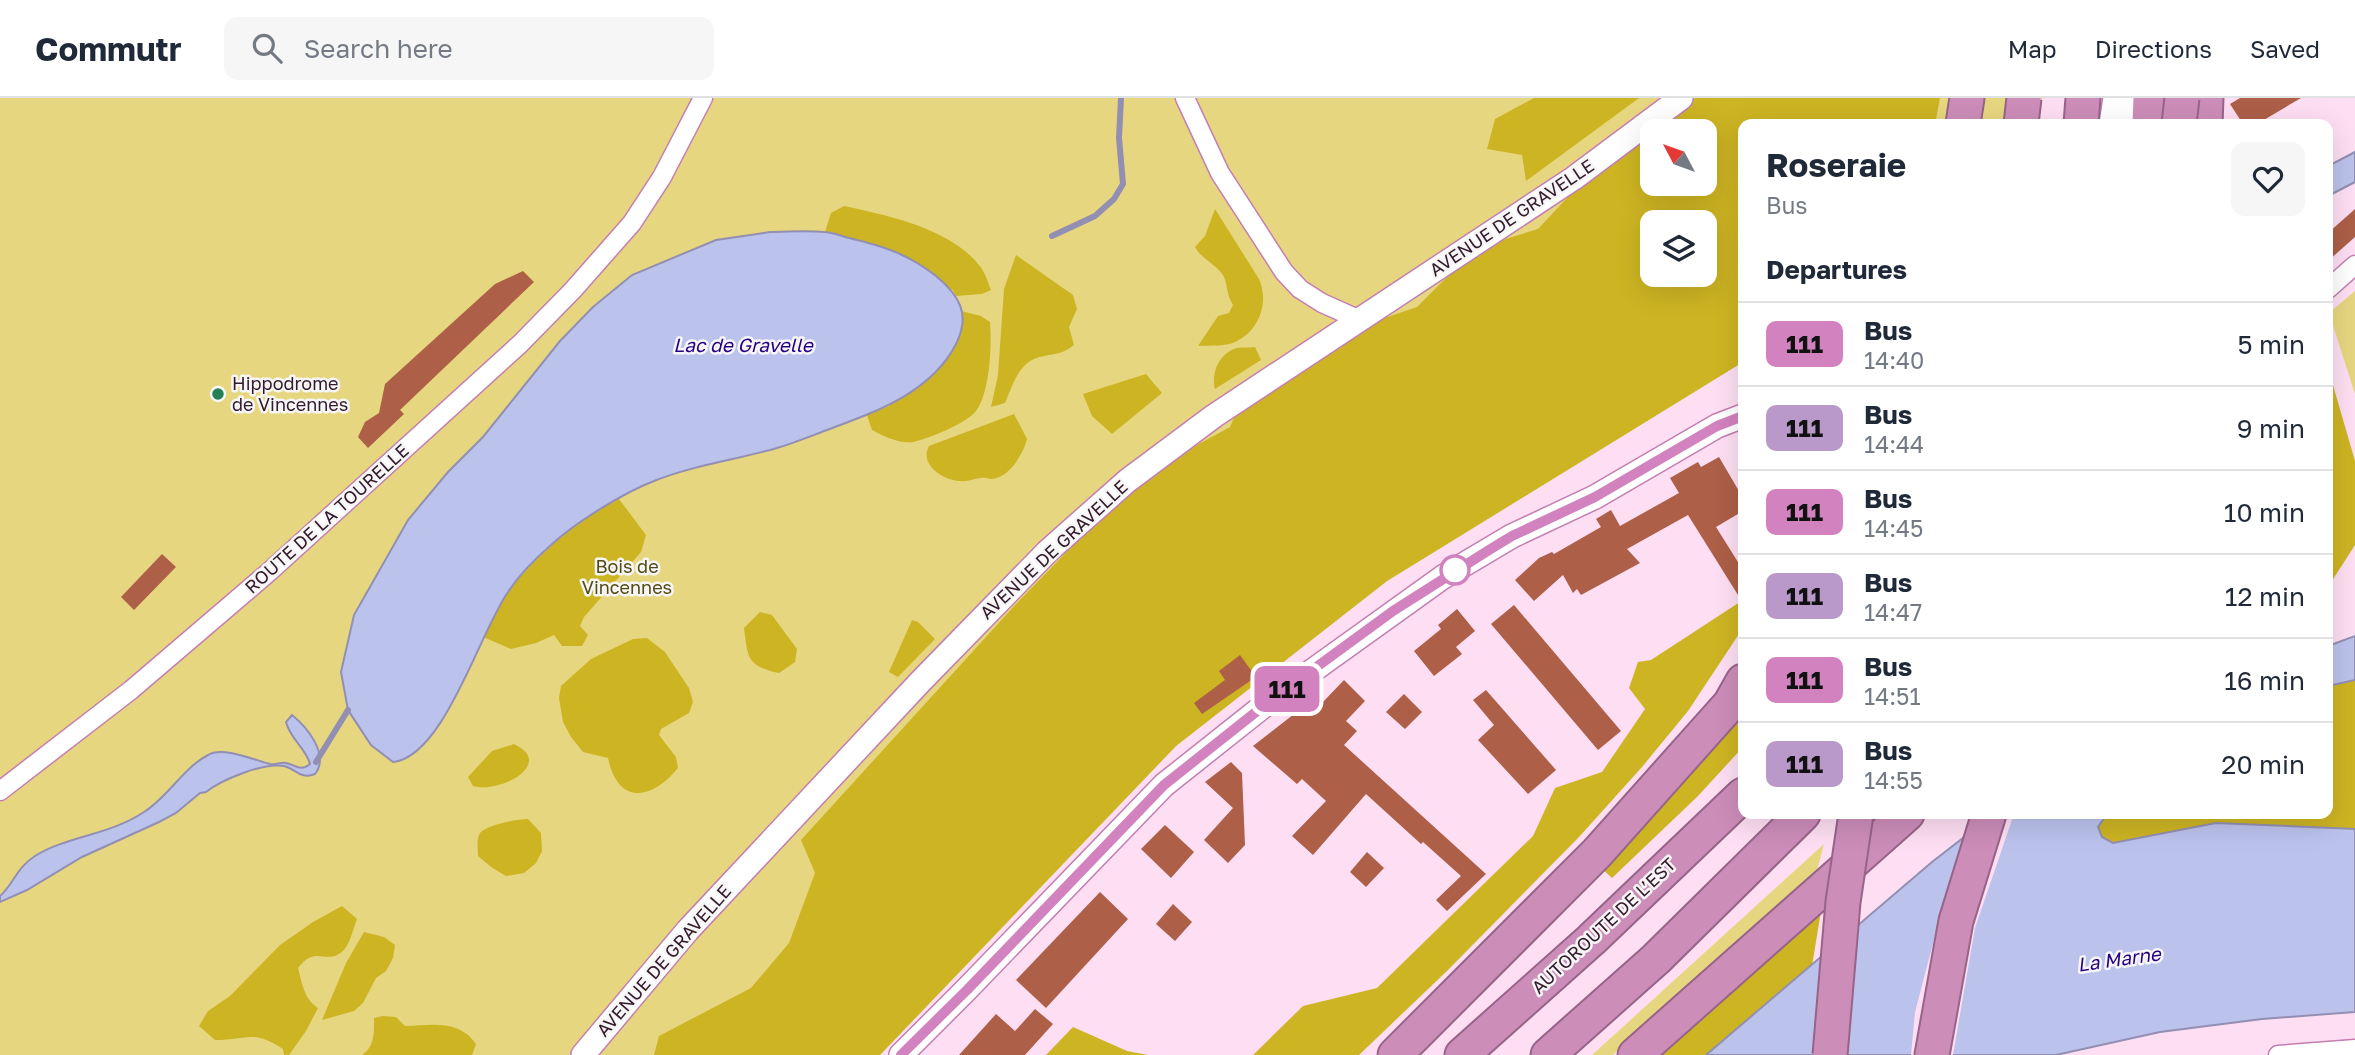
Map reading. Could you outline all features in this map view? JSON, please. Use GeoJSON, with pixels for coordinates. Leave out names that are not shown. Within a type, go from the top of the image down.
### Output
{"type":"FeatureCollection","features":[{"type":"Feature","properties":{"kind":"highway"},"geometry":{"type":"LineString","coordinates":[[1964,119],[1966,98]]}},
{"type":"Feature","properties":{"kind":"highway"},"geometry":{"type":"LineString","coordinates":[[2022,119],[2024,98]]}},
{"type":"Feature","properties":{"kind":"highway"},"geometry":{"type":"LineString","coordinates":[[2011,119],[2032,98]]}},
{"type":"Feature","properties":{"kind":"highway"},"geometry":{"type":"LineString","coordinates":[[2148,119],[2150,98]]}},
{"type":"Feature","properties":{"kind":"highway"},"geometry":{"type":"LineString","coordinates":[[2180,119],[2182,98]]}},
{"type":"Feature","properties":{"kind":"highway"},"geometry":{"type":"LineString","coordinates":[[2204,119],[2206,98]]}},
{"type":"Feature","properties":{"kind":"highway"},"geometry":{"type":"LineString","coordinates":[[2088,119],[2111,104]]}},
{"type":"Feature","properties":{"kind":"highway"},"geometry":{"type":"LineString","coordinates":[[1395,1055],[1597,853],[1730,704],[1738,690]]}},
{"type":"Feature","properties":{"kind":"highway","name":"AUTOROUTE DE L’EST"},"geometry":{"type":"LineString","coordinates":[[1462,1055],[1591,940],[1738,800]]}},
{"type":"Feature","properties":{"kind":"highway"},"geometry":{"type":"LineString","coordinates":[[1548,1055],[1656,959],[1798,819]]}},
{"type":"Feature","properties":{"kind":"highway"},"geometry":{"type":"LineString","coordinates":[[1830,1055],[1843,902],[1855,819]]}},
{"type":"Feature","properties":{"kind":"highway"},"geometry":{"type":"LineString","coordinates":[[1635,1055],[1901,819]]}},
{"type":"Feature","properties":{"kind":"highway"},"geometry":{"type":"LineString","coordinates":[[1932,1055],[1956,921],[1987,819]]}},
{"type":"Feature","properties":{"kind":"street","name":"ROUTE DE LA TOURELLE"},"geometry":{"type":"LineString","coordinates":[[0,791],[131,690],[339,510],[520,344],[573,290],[632,223],[662,177],[703,98]]}},
{"type":"Feature","properties":{"kind":"street"},"geometry":{"type":"LineString","coordinates":[[1185,98],[1220,173],[1284,272],[1311,296],[1360,320]]}},
{"type":"Feature","properties":{"kind":"street","name":"AVENUE DE GRAVELLE"},"geometry":{"type":"LineString","coordinates":[[583,1055],[688,930],[921,681],[1048,551],[1158,456],[1273,375],[1574,178],[1681,98]]}},
{"type":"Feature","properties":{"kind":"street"},"geometry":{"type":"LineString","coordinates":[[2167,119],[2197,98]]}},
{"type":"Feature","properties":{"kind":"street"},"geometry":{"type":"LineString","coordinates":[[2111,104],[2125,119]]}},
{"type":"Feature","properties":{"kind":"street"},"geometry":{"type":"LineString","coordinates":[[2333,285],[2355,265]]}},
{"type":"Feature","properties":{"kind":"street"},"geometry":{"type":"LineString","coordinates":[[901,1055],[1164,785],[1266,704],[1454,570],[1512,536],[1595,497],[1717,426],[1738,418]]}},
{"type":"Feature","properties":{"kind":"street"},"geometry":{"type":"LineString","coordinates":[[2278,1055],[2355,1049]]}},
{"type":"Feature","properties":{"kind":"green space","name":"Bois de Vincennes"},"geometry":{"type":"Polygon","coordinates":[[[0,98],[2043,98],[2024,119],[1738,119],[1738,365],[1387,581],[1176,746],[880,1055],[0,1055],[0,98]]]}},
{"type":"Feature","properties":{"kind":"green space"},"geometry":{"type":"Polygon","coordinates":[[[2355,291],[2355,394],[2333,325],[2333,310],[2355,291]]]}},
{"type":"Feature","properties":{"kind":"green space"},"geometry":{"type":"Polygon","coordinates":[[[1824,844],[1815,878],[1613,1055],[1592,1055],[1824,844]]]}},
{"type":"Feature","properties":{"kind":"shaded area"},"geometry":{"type":"Polygon","coordinates":[[[1534,98],[1639,98],[1526,181],[1522,155],[1487,149],[1495,119],[1534,98]]]}},
{"type":"Feature","properties":{"kind":"shaded area"},"geometry":{"type":"Polygon","coordinates":[[[1695,98],[1940,98],[1936,119],[1738,119],[1738,365],[1387,581],[1176,746],[880,1055],[654,1055],[659,1036],[751,988],[789,943],[815,873],[801,840],[1016,604],[1115,502],[1197,445],[1230,427],[1239,406],[1311,343],[1417,307],[1476,248],[1538,229],[1578,186],[1640,139],[1640,196],[1717,196],[1717,119],[1667,119],[1695,98]]]}},
{"type":"Feature","properties":{"kind":"shaded area"},"geometry":{"type":"Polygon","coordinates":[[[844,206],[917,225],[952,242],[967,252],[979,265],[991,290],[982,294],[956,296],[953,290],[825,232],[831,213],[844,206]]]}},
{"type":"Feature","properties":{"kind":"shaded area"},"geometry":{"type":"Polygon","coordinates":[[[1215,209],[1259,279],[1262,305],[1257,322],[1245,336],[1228,344],[1198,346],[1218,316],[1229,313],[1233,305],[1224,277],[1195,247],[1205,236],[1215,209]]]}},
{"type":"Feature","properties":{"kind":"shaded area"},"geometry":{"type":"Polygon","coordinates":[[[1016,255],[1073,295],[1077,309],[1069,327],[1074,345],[1064,351],[1032,360],[1022,368],[1015,379],[1005,403],[991,407],[998,375],[1004,289],[1016,255]]]}},
{"type":"Feature","properties":{"kind":"shaded area"},"geometry":{"type":"Polygon","coordinates":[[[961,311],[981,316],[990,322],[987,381],[976,411],[956,425],[913,442],[897,441],[872,430],[867,415],[889,406],[962,320],[961,311]]]}},
{"type":"Feature","properties":{"kind":"shaded area"},"geometry":{"type":"Polygon","coordinates":[[[1255,347],[1261,360],[1215,389],[1215,370],[1225,354],[1237,348],[1255,347]]]}},
{"type":"Feature","properties":{"kind":"shaded area"},"geometry":{"type":"Polygon","coordinates":[[[1146,374],[1162,393],[1112,434],[1092,416],[1083,394],[1146,374]]]}},
{"type":"Feature","properties":{"kind":"shaded area"},"geometry":{"type":"Polygon","coordinates":[[[2333,385],[2355,461],[2355,545],[2333,579],[2333,385]]]}},
{"type":"Feature","properties":{"kind":"shaded area"},"geometry":{"type":"Polygon","coordinates":[[[1014,414],[1027,439],[1019,458],[1004,474],[992,479],[958,481],[943,476],[931,467],[927,454],[929,446],[1014,414]]]}},
{"type":"Feature","properties":{"kind":"shaded area"},"geometry":{"type":"Polygon","coordinates":[[[619,499],[646,535],[641,552],[584,617],[580,626],[588,635],[582,646],[562,646],[554,635],[511,649],[483,637],[506,594],[534,562],[574,527],[619,499]]]}},
{"type":"Feature","properties":{"kind":"shaded area"},"geometry":{"type":"Polygon","coordinates":[[[1738,603],[1738,635],[1688,711],[1642,767],[1579,837],[1448,970],[1359,1055],[1253,1055],[1303,1006],[1377,988],[1533,836],[1555,788],[1602,772],[1645,709],[1629,688],[1638,662],[1651,660],[1738,603]]]}},
{"type":"Feature","properties":{"kind":"shaded area"},"geometry":{"type":"Polygon","coordinates":[[[760,612],[772,615],[797,649],[795,662],[779,673],[760,667],[748,653],[744,628],[760,612]]]}},
{"type":"Feature","properties":{"kind":"shaded area"},"geometry":{"type":"Polygon","coordinates":[[[912,620],[918,622],[935,639],[898,677],[889,672],[912,620]]]}},
{"type":"Feature","properties":{"kind":"shaded area"},"geometry":{"type":"Polygon","coordinates":[[[647,638],[665,652],[689,688],[693,702],[689,713],[661,729],[659,735],[676,757],[678,768],[658,787],[637,793],[628,791],[620,784],[613,774],[608,758],[583,752],[563,722],[559,698],[561,686],[591,659],[633,639],[647,638]]]}},
{"type":"Feature","properties":{"kind":"shaded area"},"geometry":{"type":"Polygon","coordinates":[[[2355,680],[2355,829],[2216,823],[2113,843],[2102,837],[2098,826],[2103,819],[2333,819],[2333,685],[2355,680]]]}},
{"type":"Feature","properties":{"kind":"shaded area"},"geometry":{"type":"Polygon","coordinates":[[[1738,701],[1738,752],[1698,796],[1612,878],[1599,866],[1738,701]]]}},
{"type":"Feature","properties":{"kind":"shaded area"},"geometry":{"type":"Polygon","coordinates":[[[514,744],[525,752],[529,760],[519,776],[496,786],[473,786],[468,777],[492,751],[514,744]]]}},
{"type":"Feature","properties":{"kind":"shaded area"},"geometry":{"type":"Polygon","coordinates":[[[528,819],[541,833],[542,851],[536,863],[524,873],[506,876],[478,856],[478,838],[483,830],[502,823],[528,819]]]}},
{"type":"Feature","properties":{"kind":"shaded area"},"geometry":{"type":"Polygon","coordinates":[[[342,906],[357,919],[343,951],[331,957],[310,957],[298,968],[307,995],[318,1008],[289,1055],[284,1055],[283,1049],[272,1043],[256,1037],[215,1040],[199,1026],[208,1011],[230,996],[280,945],[342,906]]]}},
{"type":"Feature","properties":{"kind":"shaded area"},"geometry":{"type":"Polygon","coordinates":[[[1821,911],[1812,966],[1706,1055],[1658,1055],[1821,911]]]}},
{"type":"Feature","properties":{"kind":"shaded area"},"geometry":{"type":"Polygon","coordinates":[[[364,932],[384,937],[395,945],[393,958],[386,971],[376,978],[363,1003],[354,1011],[322,1020],[346,963],[364,932]]]}},
{"type":"Feature","properties":{"kind":"shaded area"},"geometry":{"type":"Polygon","coordinates":[[[396,1017],[405,1026],[444,1025],[462,1030],[476,1044],[472,1055],[362,1055],[372,1043],[374,1018],[396,1017]]]}},
{"type":"Feature","properties":{"kind":"shaded area"},"geometry":{"type":"Polygon","coordinates":[[[1073,1027],[1127,1051],[1148,1055],[1046,1055],[1073,1027]]]}},
{"type":"Feature","properties":{"kind":"water"},"geometry":{"type":"Polygon","coordinates":[[[2355,152],[2355,182],[2333,193],[2333,163],[2355,152]]]}},
{"type":"Feature","properties":{"kind":"water","name":"Lac de Gravelle"},"geometry":{"type":"Polygon","coordinates":[[[770,232],[833,233],[895,252],[936,276],[951,290],[962,314],[960,333],[945,361],[917,388],[882,408],[783,446],[654,481],[614,500],[573,527],[534,561],[508,592],[459,690],[429,739],[411,755],[393,762],[371,745],[348,710],[341,672],[354,615],[408,520],[448,472],[483,437],[560,341],[593,307],[632,275],[716,240],[770,232]]]}},
{"type":"Feature","properties":{"kind":"water"},"geometry":{"type":"Polygon","coordinates":[[[2355,636],[2355,680],[2333,685],[2333,644],[2355,636]]]}},
{"type":"Feature","properties":{"kind":"water"},"geometry":{"type":"Polygon","coordinates":[[[292,715],[315,742],[320,758],[315,774],[306,776],[288,767],[276,765],[232,777],[200,793],[176,813],[82,857],[27,890],[0,902],[0,896],[23,866],[35,856],[47,849],[131,820],[153,806],[191,767],[208,755],[222,752],[270,764],[284,763],[301,768],[307,766],[310,764],[308,758],[286,722],[292,715]]]}},
{"type":"Feature","properties":{"kind":"water","name":"La Marne"},"geometry":{"type":"Polygon","coordinates":[[[2004,819],[2104,819],[2098,827],[2102,837],[2113,843],[2216,823],[2355,829],[2355,1012],[2262,1019],[2160,1032],[2056,1055],[1706,1055],[1932,862],[1976,828],[2004,819]]]}},
{"type":"Feature","properties":{"kind":"pier"},"geometry":{"type":"Polygon","coordinates":[[[1993,819],[2012,819],[1975,928],[1953,1055],[1911,1055],[1915,1012],[1943,905],[1967,831],[1993,819]]]}},
{"type":"Feature","properties":{"kind":"building"},"geometry":{"type":"Polygon","coordinates":[[[2240,98],[2301,98],[2265,119],[2240,119],[2230,104],[2240,98]]]}},
{"type":"Feature","properties":{"kind":"building"},"geometry":{"type":"Polygon","coordinates":[[[2355,209],[2355,237],[2333,257],[2333,229],[2355,209]]]}},
{"type":"Feature","properties":{"kind":"building"},"geometry":{"type":"Polygon","coordinates":[[[523,271],[534,282],[400,410],[404,414],[368,448],[358,437],[365,422],[379,413],[385,384],[495,284],[523,271]]]}},
{"type":"Feature","properties":{"kind":"building"},"geometry":{"type":"Polygon","coordinates":[[[1719,457],[1738,489],[1738,514],[1716,527],[1738,562],[1738,595],[1688,515],[1627,549],[1640,563],[1581,595],[1577,589],[1573,593],[1563,575],[1534,601],[1515,580],[1539,558],[1552,552],[1554,554],[1601,527],[1596,519],[1611,510],[1620,526],[1679,493],[1670,478],[1698,462],[1701,467],[1719,457]]]}},
{"type":"Feature","properties":{"kind":"building"},"geometry":{"type":"Polygon","coordinates":[[[162,554],[176,567],[134,610],[121,597],[162,554]]]}},
{"type":"Feature","properties":{"kind":"building"},"geometry":{"type":"Polygon","coordinates":[[[1514,605],[1621,731],[1598,750],[1491,624],[1514,605]]]}},
{"type":"Feature","properties":{"kind":"building"},"geometry":{"type":"Polygon","coordinates":[[[1457,609],[1475,631],[1456,647],[1462,654],[1434,676],[1414,651],[1441,629],[1438,625],[1457,609]]]}},
{"type":"Feature","properties":{"kind":"building"},"geometry":{"type":"Polygon","coordinates":[[[1240,655],[1256,677],[1202,714],[1194,703],[1225,680],[1219,671],[1240,655]]]}},
{"type":"Feature","properties":{"kind":"building"},"geometry":{"type":"Polygon","coordinates":[[[1344,680],[1365,701],[1346,721],[1357,731],[1344,745],[1486,874],[1447,911],[1436,900],[1461,876],[1366,794],[1313,855],[1292,836],[1326,801],[1302,779],[1297,784],[1253,746],[1316,697],[1322,703],[1344,680]]]}},
{"type":"Feature","properties":{"kind":"building"},"geometry":{"type":"Polygon","coordinates":[[[1486,690],[1556,770],[1528,794],[1478,740],[1494,725],[1473,700],[1486,690]]]}},
{"type":"Feature","properties":{"kind":"building"},"geometry":{"type":"Polygon","coordinates":[[[1404,694],[1422,712],[1405,729],[1386,712],[1404,694]]]}},
{"type":"Feature","properties":{"kind":"building"},"geometry":{"type":"Polygon","coordinates":[[[1231,762],[1242,773],[1245,845],[1228,863],[1204,840],[1233,808],[1205,782],[1231,762]]]}},
{"type":"Feature","properties":{"kind":"building"},"geometry":{"type":"Polygon","coordinates":[[[1165,825],[1194,852],[1171,878],[1141,849],[1165,825]]]}},
{"type":"Feature","properties":{"kind":"building"},"geometry":{"type":"Polygon","coordinates":[[[1367,852],[1384,868],[1366,887],[1350,872],[1367,852]]]}},
{"type":"Feature","properties":{"kind":"building"},"geometry":{"type":"Polygon","coordinates":[[[1100,892],[1128,919],[1046,1008],[1016,980],[1100,892]]]}},
{"type":"Feature","properties":{"kind":"building"},"geometry":{"type":"Polygon","coordinates":[[[1173,904],[1192,922],[1175,941],[1156,924],[1173,904]]]}},
{"type":"Feature","properties":{"kind":"building"},"geometry":{"type":"Polygon","coordinates":[[[1035,1009],[1053,1024],[1025,1055],[959,1055],[996,1014],[1015,1031],[1035,1009]]]}},
{"type":"Feature","properties":{"kind":"waterway"},"geometry":{"type":"LineString","coordinates":[[1052,236],[1095,216],[1114,199],[1123,184],[1119,138],[1121,98]]}},
{"type":"Feature","properties":{"kind":"waterway"},"geometry":{"type":"LineString","coordinates":[[316,762],[348,710]]}},
{"type":"Feature","properties":{"kind":"bus line","name":"111"},"geometry":{"type":"LineString","coordinates":[[901,1055],[1164,785],[1266,704],[1443,577],[1512,536],[1595,497],[1717,426],[1738,418]]}},
{"type":"Feature","properties":{"kind":"place","name":"Hippodrome de Vincennes"},"geometry":{"type":"Point","coordinates":[218,394]}}]}
